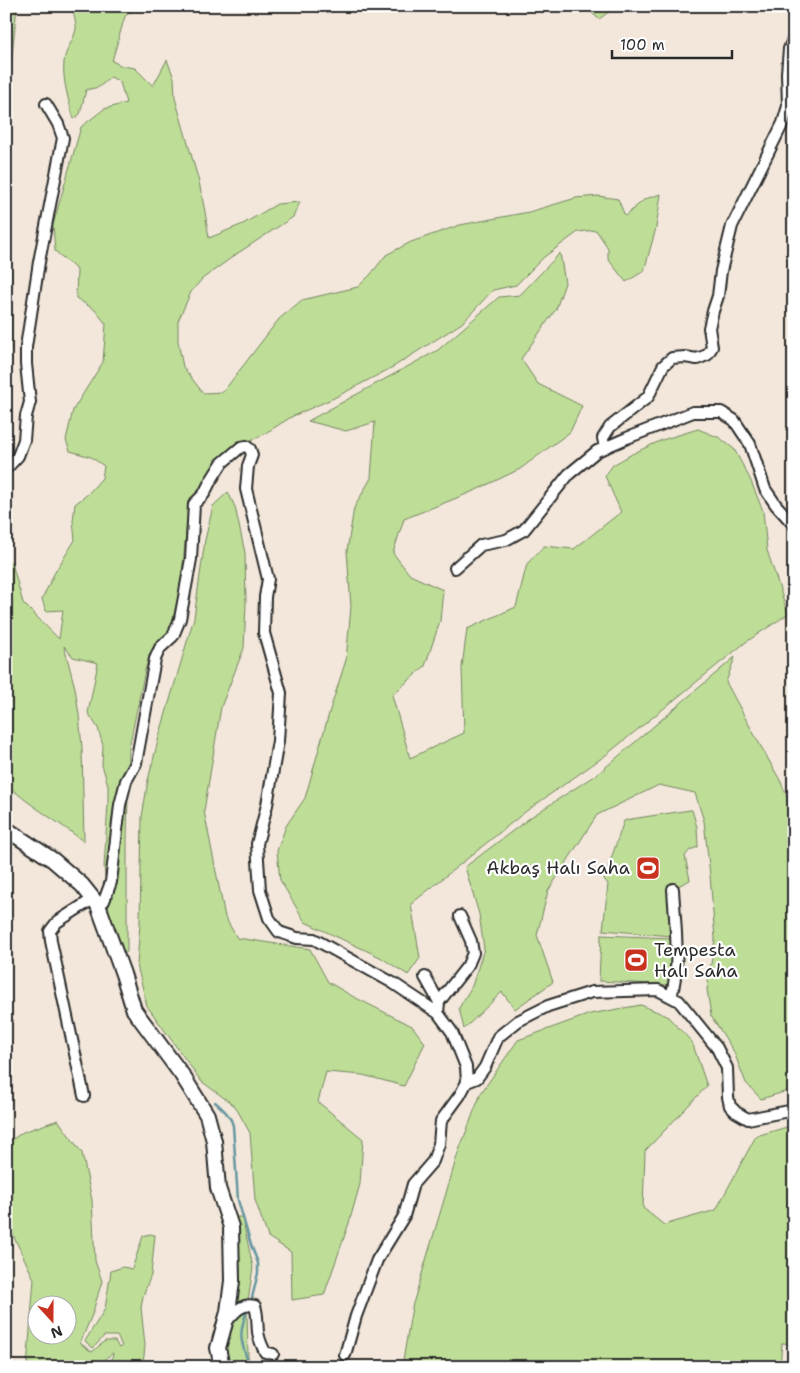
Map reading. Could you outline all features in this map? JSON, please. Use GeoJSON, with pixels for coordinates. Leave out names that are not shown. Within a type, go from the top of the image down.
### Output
{"type":"FeatureCollection","features":[{"type":"Feature","properties":{"kind":"street"},"geometry":{"type":"LineString","coordinates":[[605,448],[603,438],[610,428],[648,397],[663,366],[672,358],[685,357],[696,359],[707,355],[712,346],[709,328],[718,296],[721,271],[732,226],[783,123],[788,106],[787,73],[789,49],[794,37]]}},
{"type":"Feature","properties":{"kind":"street"},"geometry":{"type":"LineString","coordinates":[[6,469],[18,456],[24,440],[26,416],[30,402],[26,347],[39,262],[63,138],[58,124],[46,104]]}},
{"type":"Feature","properties":{"kind":"street"},"geometry":{"type":"LineString","coordinates":[[455,568],[481,545],[506,540],[524,530],[569,474],[598,451],[693,412],[721,412],[734,420],[750,444],[765,489],[776,505],[794,524]]}},
{"type":"Feature","properties":{"kind":"street"},"geometry":{"type":"LineString","coordinates":[[84,1096],[50,931],[57,922],[96,902],[104,901],[111,882],[120,805],[126,781],[136,763],[155,659],[160,648],[173,636],[180,619],[191,559],[194,504],[204,494],[222,463],[241,447],[246,446],[250,449],[252,455],[248,466],[246,490],[268,579],[265,597],[264,633],[280,693],[278,741],[267,805],[257,844],[260,890],[269,918],[279,932],[297,938],[314,939],[393,983],[438,1013],[452,1032],[466,1067],[467,1082],[441,1122],[439,1144],[433,1161],[413,1184],[404,1216],[377,1260],[356,1316],[345,1355]]}},
{"type":"Feature","properties":{"kind":"street"},"geometry":{"type":"LineString","coordinates":[[6,829],[53,860],[82,885],[96,902],[123,974],[134,1010],[182,1075],[207,1115],[214,1141],[218,1188],[232,1227],[232,1281],[228,1312],[218,1348],[222,1367]]}},
{"type":"Feature","properties":{"kind":"street"},"geometry":{"type":"LineString","coordinates":[[671,997],[675,985],[677,966],[673,889]]}},
{"type":"Feature","properties":{"kind":"street"},"geometry":{"type":"LineString","coordinates":[[438,1013],[439,1002],[468,965],[473,953],[471,941],[460,916]]}},
{"type":"Feature","properties":{"kind":"street"},"geometry":{"type":"LineString","coordinates":[[425,977],[439,1002]]}},
{"type":"Feature","properties":{"kind":"street"},"geometry":{"type":"LineString","coordinates":[[467,1082],[477,1078],[485,1067],[498,1037],[518,1021],[548,1006],[592,992],[658,990],[679,1001],[717,1048],[727,1068],[730,1106],[748,1119],[794,1110]]}},
{"type":"Feature","properties":{"kind":"street"},"geometry":{"type":"LineString","coordinates":[[225,1323],[243,1306],[255,1306],[258,1316],[257,1326],[260,1342],[265,1352],[273,1354]]}},
{"type":"Feature","properties":{"kind":"green space"},"geometry":{"type":"Polygon","coordinates":[[[6,6],[17,6],[6,116],[6,6]]]}},
{"type":"Feature","properties":{"kind":"green space"},"geometry":{"type":"Polygon","coordinates":[[[75,6],[142,6],[125,16],[112,61],[122,66],[135,68],[153,86],[167,60],[174,78],[175,98],[199,182],[209,238],[243,224],[277,204],[300,202],[293,217],[202,279],[191,292],[178,321],[178,341],[183,367],[203,393],[223,392],[279,319],[302,300],[358,287],[386,255],[411,242],[460,225],[529,212],[576,198],[598,196],[618,199],[625,216],[645,199],[661,194],[656,228],[644,271],[626,282],[608,259],[608,248],[596,230],[578,232],[544,257],[516,285],[493,290],[462,323],[393,367],[334,398],[293,416],[259,437],[237,445],[214,466],[198,493],[189,502],[181,585],[170,630],[151,650],[129,748],[127,952],[123,955],[111,930],[104,867],[108,785],[102,765],[103,746],[98,728],[88,713],[98,663],[73,657],[64,646],[75,688],[79,715],[82,748],[84,842],[24,799],[6,783],[6,560],[12,563],[23,603],[59,639],[63,610],[46,611],[42,599],[55,572],[75,540],[73,521],[75,504],[88,494],[102,478],[104,466],[91,457],[70,451],[66,440],[73,410],[103,362],[106,324],[95,310],[76,298],[77,270],[55,251],[53,225],[81,127],[104,109],[126,103],[120,82],[111,77],[99,87],[86,90],[80,114],[74,119],[66,91],[64,62],[76,29],[75,6]]]}},
{"type":"Feature","properties":{"kind":"green space"},"geometry":{"type":"Polygon","coordinates":[[[587,6],[617,6],[599,19],[587,9],[587,6]]]}},
{"type":"Feature","properties":{"kind":"green space"},"geometry":{"type":"Polygon","coordinates":[[[6,196],[11,244],[11,348],[6,371],[6,196]]]}},
{"type":"Feature","properties":{"kind":"green space"},"geometry":{"type":"Polygon","coordinates":[[[560,253],[565,283],[556,309],[521,359],[538,384],[582,406],[570,432],[520,469],[474,491],[404,519],[393,553],[410,575],[443,590],[440,621],[425,666],[392,695],[410,758],[464,733],[462,667],[467,629],[516,607],[527,564],[544,546],[574,549],[621,512],[605,476],[613,465],[662,440],[698,429],[720,438],[734,449],[750,479],[763,511],[767,550],[788,614],[746,642],[606,755],[525,812],[411,904],[420,958],[408,975],[380,957],[305,922],[280,880],[277,851],[286,826],[305,798],[346,660],[351,607],[347,551],[354,508],[371,478],[375,422],[346,431],[308,421],[438,350],[499,297],[520,295],[560,253]]]}},
{"type":"Feature","properties":{"kind":"green space"},"geometry":{"type":"Polygon","coordinates":[[[228,492],[235,507],[245,553],[246,604],[244,648],[221,707],[204,811],[225,917],[237,938],[310,949],[328,982],[412,1026],[425,1043],[404,1086],[363,1075],[326,1072],[318,1102],[363,1139],[360,1184],[349,1223],[324,1295],[292,1300],[291,1252],[268,1237],[255,1200],[250,1133],[235,1106],[201,1081],[147,1006],[137,965],[140,923],[142,817],[148,780],[194,618],[205,540],[213,506],[228,492]]]}},
{"type":"Feature","properties":{"kind":"green space"},"geometry":{"type":"Polygon","coordinates":[[[735,657],[726,682],[781,782],[794,815],[794,871],[791,890],[794,901],[794,1089],[761,1099],[746,1083],[733,1050],[711,1016],[707,989],[715,939],[704,821],[695,793],[659,785],[597,815],[548,891],[537,935],[553,982],[515,1009],[502,992],[464,1029],[459,1008],[472,986],[484,949],[479,914],[465,867],[531,817],[600,772],[735,657]]]}},
{"type":"Feature","properties":{"kind":"green space","name":"Akbaş Halı Saha"},"geometry":{"type":"Polygon","coordinates":[[[692,810],[697,827],[698,847],[690,850],[685,856],[690,880],[678,886],[671,893],[671,936],[603,930],[608,884],[604,879],[624,821],[692,810]]]}},
{"type":"Feature","properties":{"kind":"green space","name":"Tempesta Halı Saha"},"geometry":{"type":"Polygon","coordinates":[[[601,935],[672,938],[670,985],[599,981],[601,935]]]}},
{"type":"Feature","properties":{"kind":"green space"},"geometry":{"type":"Polygon","coordinates":[[[641,1005],[667,1016],[692,1042],[707,1086],[645,1151],[643,1208],[664,1225],[716,1210],[756,1136],[794,1125],[794,1344],[782,1343],[780,1367],[402,1367],[412,1307],[458,1153],[481,1093],[518,1040],[590,1014],[641,1005]]]}},
{"type":"Feature","properties":{"kind":"green space"},"geometry":{"type":"Polygon","coordinates":[[[58,1120],[82,1153],[92,1200],[95,1261],[102,1281],[92,1315],[80,1343],[92,1352],[105,1341],[115,1341],[119,1348],[122,1346],[117,1336],[104,1336],[93,1348],[85,1341],[105,1309],[111,1271],[123,1267],[132,1269],[143,1236],[155,1235],[151,1275],[143,1296],[141,1308],[145,1345],[141,1367],[111,1367],[113,1353],[106,1358],[106,1367],[27,1367],[29,1346],[78,1346],[78,1296],[33,1296],[34,1279],[6,1220],[6,1144],[23,1132],[58,1120]]]}},
{"type":"Feature","properties":{"kind":"green space"},"geometry":{"type":"Polygon","coordinates":[[[235,1217],[242,1217],[253,1267],[247,1308],[248,1356],[251,1367],[226,1367],[223,1356],[235,1217]]]}},
{"type":"Feature","properties":{"kind":"waterway"},"geometry":{"type":"LineString","coordinates":[[215,1102],[224,1110],[232,1122],[238,1200],[258,1263],[258,1273],[251,1302]]}},
{"type":"Feature","properties":{"kind":"waterway"},"geometry":{"type":"LineString","coordinates":[[248,1309],[241,1332],[244,1351],[250,1367]]}},
{"type":"Feature","properties":{"kind":"place","name":"Akbaş Halı Saha"},"geometry":{"type":"Point","coordinates":[648,868]}},
{"type":"Feature","properties":{"kind":"place","name":"Tempesta Halı Saha"},"geometry":{"type":"Point","coordinates":[636,960]}}]}
